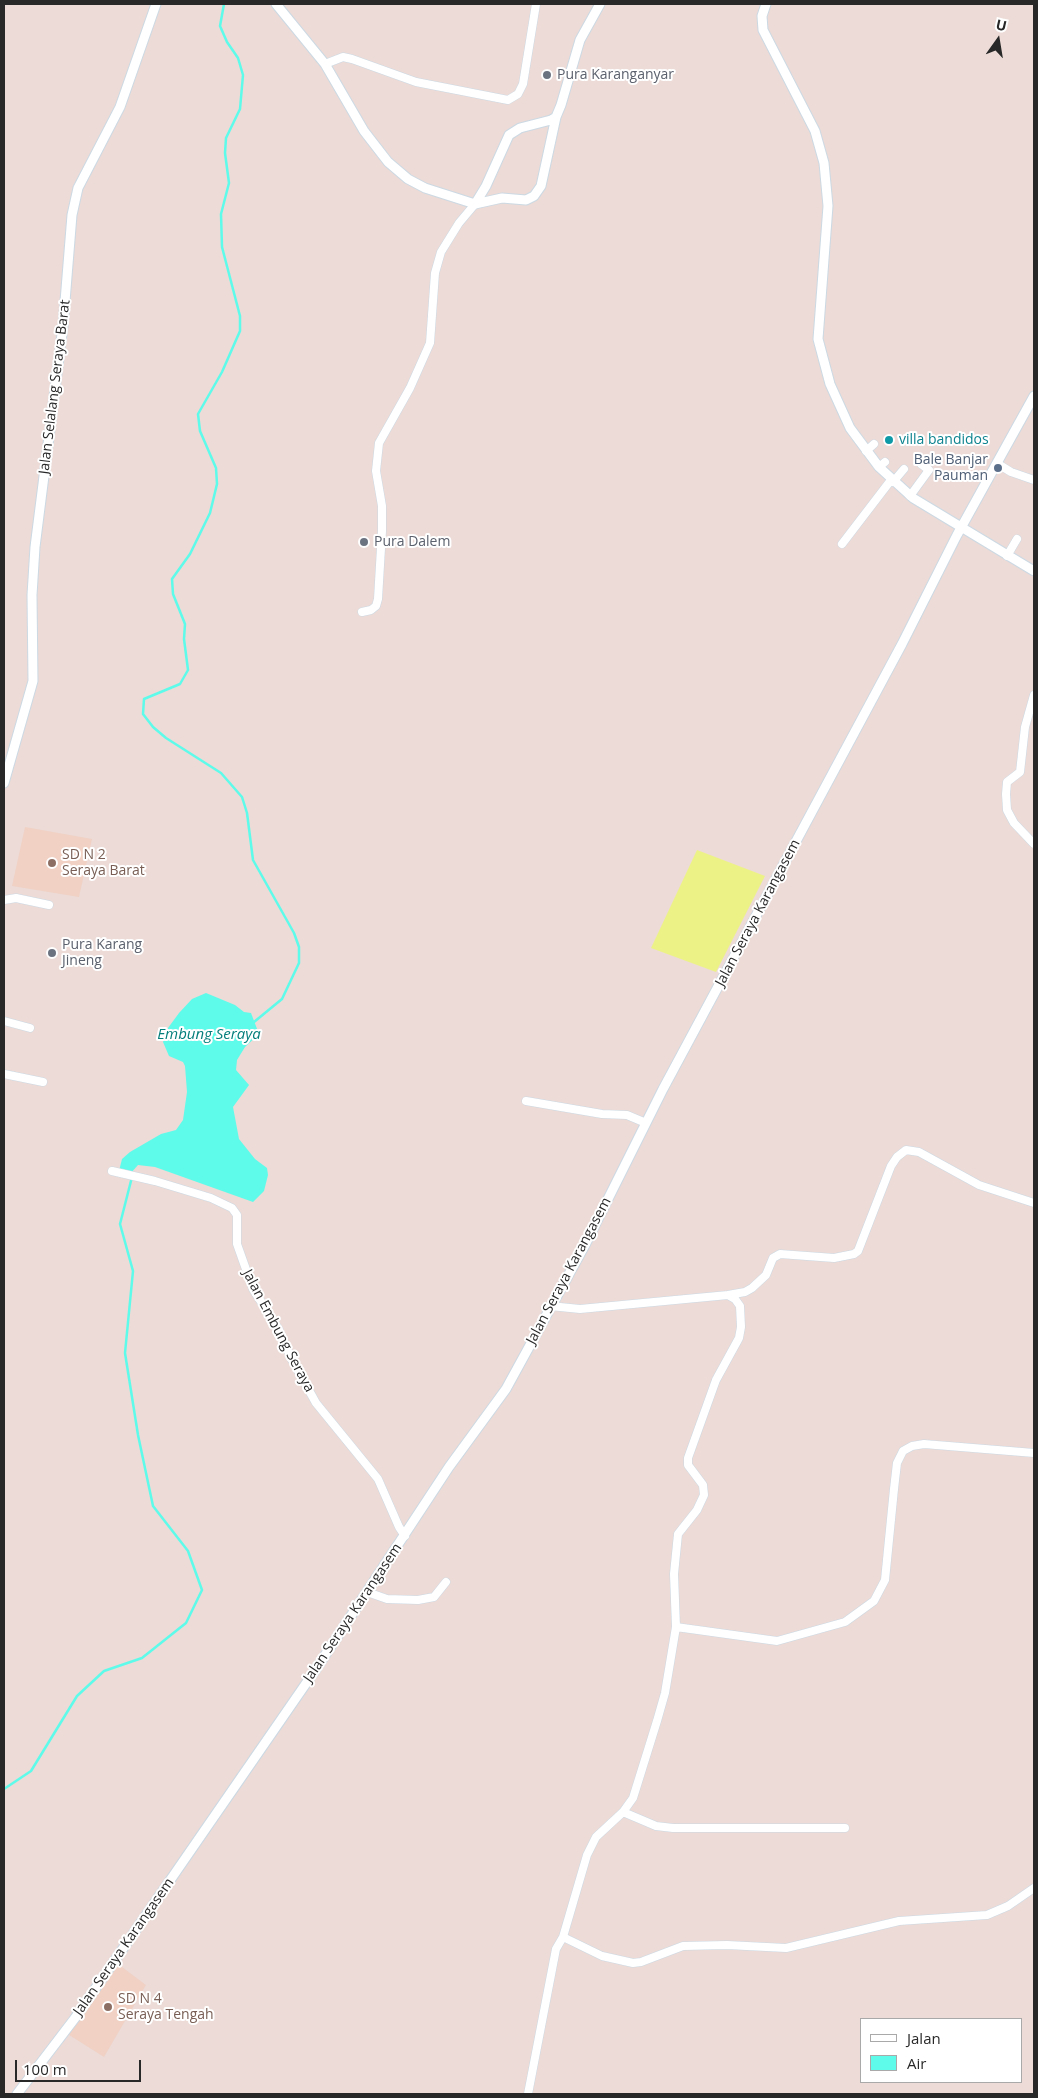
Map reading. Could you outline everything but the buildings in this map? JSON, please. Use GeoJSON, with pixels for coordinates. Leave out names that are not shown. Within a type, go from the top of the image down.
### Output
{"type":"FeatureCollection","features":[{"type":"Feature","properties":{"kind":"street","name":"Jalan Selalang Seraya Barat"},"geometry":{"type":"LineString","coordinates":[[4,783],[34,681],[32,595],[35,547],[63,326],[72,215],[78,188],[120,107],[156,4]]}},
{"type":"Feature","properties":{"kind":"street"},"geometry":{"type":"LineString","coordinates":[[276,4],[325,64],[373,145],[396,170],[424,188],[475,204],[502,198],[526,200],[534,196],[541,186],[556,117],[580,40],[600,4]]}},
{"type":"Feature","properties":{"kind":"street"},"geometry":{"type":"LineString","coordinates":[[325,64],[343,57],[408,80],[508,100],[518,94],[523,84],[536,4]]}},
{"type":"Feature","properties":{"kind":"street"},"geometry":{"type":"LineString","coordinates":[[766,4],[762,16],[762,30],[815,130],[824,163],[828,206],[824,288],[818,324],[820,352],[830,384],[850,428],[866,451],[882,464],[892,481],[910,496],[961,529],[1034,571]]}},
{"type":"Feature","properties":{"kind":"street"},"geometry":{"type":"LineString","coordinates":[[362,612],[376,606],[378,599],[382,531],[382,506],[376,471],[379,443],[410,388],[430,343],[435,273],[441,252],[462,218],[475,204],[486,186],[509,136],[520,128],[556,117]]}},
{"type":"Feature","properties":{"kind":"street","name":"Jalan Seraya Karangasem"},"geometry":{"type":"LineString","coordinates":[[18,2094],[75,2018],[263,1747],[405,1536],[444,1474],[506,1389],[586,1242],[646,1124],[961,529],[1034,396]]}},
{"type":"Feature","properties":{"kind":"street"},"geometry":{"type":"LineString","coordinates":[[866,451],[874,444]]}},
{"type":"Feature","properties":{"kind":"street"},"geometry":{"type":"LineString","coordinates":[[910,496],[929,470],[921,464]]}},
{"type":"Feature","properties":{"kind":"street"},"geometry":{"type":"LineString","coordinates":[[998,464],[1011,472],[1034,480]]}},
{"type":"Feature","properties":{"kind":"street"},"geometry":{"type":"LineString","coordinates":[[842,544],[892,481],[904,469]]}},
{"type":"Feature","properties":{"kind":"street"},"geometry":{"type":"LineString","coordinates":[[1007,556],[1017,540]]}},
{"type":"Feature","properties":{"kind":"street"},"geometry":{"type":"LineString","coordinates":[[1034,695],[1025,726],[1020,772],[1007,782],[1006,794],[1008,810],[1014,823],[1034,844]]}},
{"type":"Feature","properties":{"kind":"street"},"geometry":{"type":"LineString","coordinates":[[4,900],[16,898],[49,905]]}},
{"type":"Feature","properties":{"kind":"street"},"geometry":{"type":"LineString","coordinates":[[4,1021],[30,1028]]}},
{"type":"Feature","properties":{"kind":"street"},"geometry":{"type":"LineString","coordinates":[[4,1074],[43,1082]]}},
{"type":"Feature","properties":{"kind":"street"},"geometry":{"type":"LineString","coordinates":[[526,1101],[602,1114],[627,1115],[646,1124]]}},
{"type":"Feature","properties":{"kind":"street"},"geometry":{"type":"LineString","coordinates":[[550,1306],[580,1309],[728,1295],[745,1292],[752,1288],[766,1275],[773,1258],[780,1254],[834,1258],[854,1254],[858,1251],[896,1157],[906,1150],[920,1152],[979,1185],[1034,1203]]}},
{"type":"Feature","properties":{"kind":"street","name":"Jalan Embung Seraya"},"geometry":{"type":"LineString","coordinates":[[112,1171],[130,1174],[211,1198],[232,1208],[237,1215],[237,1244],[253,1289],[280,1330],[291,1358],[316,1403],[378,1479],[399,1527],[405,1536]]}},
{"type":"Feature","properties":{"kind":"street"},"geometry":{"type":"LineString","coordinates":[[528,2094],[554,1959],[563,1937],[591,1844],[602,1830],[623,1812],[637,1786],[658,1721],[665,1693],[676,1627],[674,1574],[678,1534],[697,1510],[704,1495],[703,1485],[688,1465],[688,1458],[716,1380],[739,1338],[741,1326],[740,1306],[735,1299],[728,1295]]}},
{"type":"Feature","properties":{"kind":"street"},"geometry":{"type":"LineString","coordinates":[[676,1627],[777,1641],[845,1622],[874,1601],[885,1580],[897,1463],[903,1451],[912,1446],[924,1444],[1034,1453]]}},
{"type":"Feature","properties":{"kind":"street"},"geometry":{"type":"LineString","coordinates":[[367,1592],[387,1599],[418,1600],[434,1597],[446,1582]]}},
{"type":"Feature","properties":{"kind":"street"},"geometry":{"type":"LineString","coordinates":[[623,1812],[656,1826],[673,1828],[845,1828]]}},
{"type":"Feature","properties":{"kind":"street"},"geometry":{"type":"LineString","coordinates":[[563,1937],[602,1956],[633,1963],[683,1946],[727,1945],[786,1948],[894,1922],[987,1915],[1008,1906],[1034,1888]]}},
{"type":"Feature","properties":{"kind":"shaded area","name":"SD N 2 Seraya Barat"},"geometry":{"type":"Polygon","coordinates":[[[25,827],[92,839],[79,897],[12,886],[25,827]]]}},
{"type":"Feature","properties":{"kind":"shaded area","name":"SD N 4 Seraya Tengah"},"geometry":{"type":"Polygon","coordinates":[[[114,1961],[146,1985],[104,2057],[66,2033],[114,1961]]]}},
{"type":"Feature","properties":{"kind":"green space"},"geometry":{"type":"Polygon","coordinates":[[[697,850],[765,876],[716,972],[651,948],[697,850]]]}},
{"type":"Feature","properties":{"kind":"water","name":"Embung Seraya"},"geometry":{"type":"Polygon","coordinates":[[[206,993],[235,1005],[244,1012],[251,1013],[259,1034],[245,1047],[237,1060],[236,1070],[249,1085],[233,1107],[239,1139],[255,1159],[267,1168],[268,1175],[264,1191],[253,1202],[155,1167],[138,1165],[130,1174],[119,1171],[122,1159],[130,1152],[161,1134],[176,1130],[183,1120],[187,1092],[185,1066],[183,1062],[169,1056],[163,1042],[168,1028],[179,1013],[192,999],[206,993]]]}},
{"type":"Feature","properties":{"kind":"waterway"},"geometry":{"type":"LineString","coordinates":[[224,4],[220,26],[227,42],[238,58],[243,75],[240,109],[226,138],[225,153],[229,183],[221,214],[222,247],[240,316],[240,331],[222,372],[198,414],[200,431],[216,468],[217,484],[210,513],[190,554],[172,579],[173,594],[185,624],[184,639],[188,670],[180,684],[144,699],[143,714],[153,727],[166,738],[221,773],[242,797],[247,813],[253,860],[294,933],[299,947],[299,963],[282,999],[254,1022]]}},
{"type":"Feature","properties":{"kind":"waterway"},"geometry":{"type":"LineString","coordinates":[[4,1789],[31,1771],[77,1696],[104,1671],[142,1658],[186,1623],[202,1590],[188,1551],[153,1506],[138,1435],[125,1353],[133,1271],[120,1224],[132,1177]]}},
{"type":"Feature","properties":{"kind":"place","name":"Pura Karanganyar"},"geometry":{"type":"Point","coordinates":[547,75]}},
{"type":"Feature","properties":{"kind":"place","name":"villa bandidos"},"geometry":{"type":"Point","coordinates":[889,440]}},
{"type":"Feature","properties":{"kind":"place","name":"Bale Banjar Pauman"},"geometry":{"type":"Point","coordinates":[998,468]}},
{"type":"Feature","properties":{"kind":"place","name":"Pura Dalem"},"geometry":{"type":"Point","coordinates":[364,542]}},
{"type":"Feature","properties":{"kind":"place","name":"SD N 2 Seraya Barat"},"geometry":{"type":"Point","coordinates":[52,863]}},
{"type":"Feature","properties":{"kind":"place","name":"Pura Karang Jineng"},"geometry":{"type":"Point","coordinates":[52,953]}},
{"type":"Feature","properties":{"kind":"place","name":"SD N 4 Seraya Tengah"},"geometry":{"type":"Point","coordinates":[108,2007]}}]}
